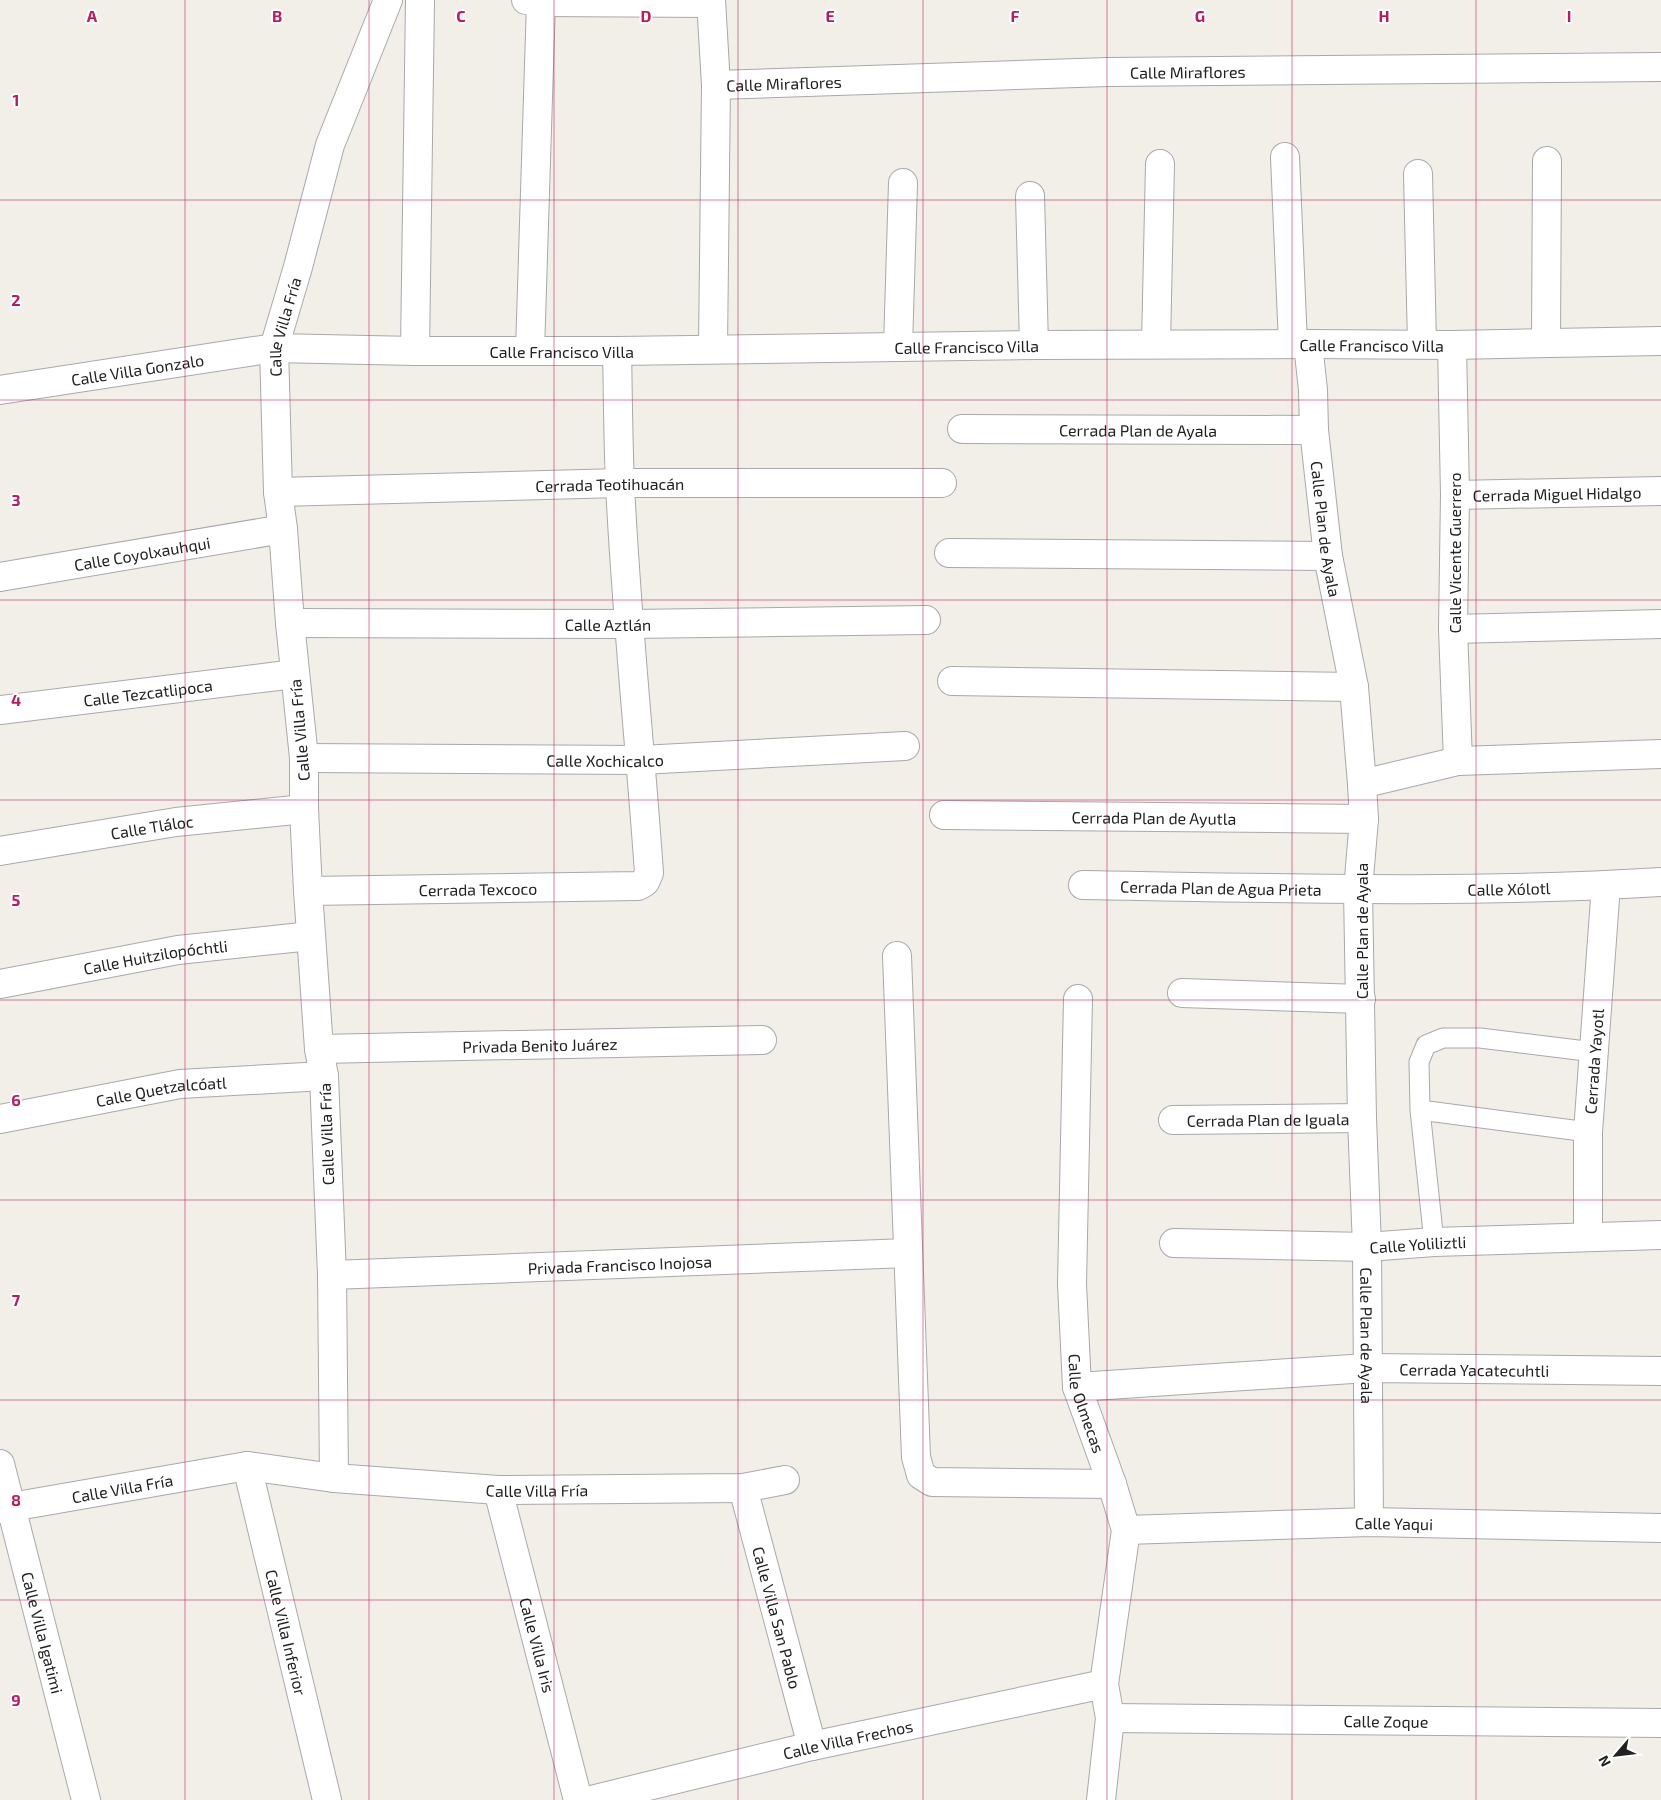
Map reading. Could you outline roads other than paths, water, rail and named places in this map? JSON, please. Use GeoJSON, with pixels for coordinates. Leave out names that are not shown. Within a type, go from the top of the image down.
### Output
{"type":"FeatureCollection","features":[{"type":"Feature","properties":{"kind":"street","name":"Calle Villa Fría"},"geometry":{"type":"LineString","coordinates":[[334,1478],[332,1275],[324,1076],[319,1049],[308,891],[304,809],[304,758],[278,492],[274,348],[298,267],[330,145],[388,0]]}},
{"type":"Feature","properties":{"kind":"street"},"geometry":{"type":"LineString","coordinates":[[415,351],[420,0]]}},
{"type":"Feature","properties":{"kind":"street"},"geometry":{"type":"LineString","coordinates":[[530,351],[533,1],[711,2],[716,85],[713,348]]}},
{"type":"Feature","properties":{"kind":"street","name":"Calle Miraflores"},"geometry":{"type":"LineString","coordinates":[[716,85],[1108,72],[1661,67]]}},
{"type":"Feature","properties":{"kind":"street","name":"Calle Plan de Ayala"},"geometry":{"type":"LineString","coordinates":[[1285,157],[1301,344],[1313,390],[1314,430],[1328,556],[1354,687],[1362,784],[1364,819],[1358,890],[1362,1118],[1367,1247],[1369,1522]]}},
{"type":"Feature","properties":{"kind":"street"},"geometry":{"type":"LineString","coordinates":[[1546,342],[1547,161]]}},
{"type":"Feature","properties":{"kind":"street"},"geometry":{"type":"LineString","coordinates":[[1156,344],[1160,164]]}},
{"type":"Feature","properties":{"kind":"street"},"geometry":{"type":"LineString","coordinates":[[1418,174],[1422,344]]}},
{"type":"Feature","properties":{"kind":"street"},"geometry":{"type":"LineString","coordinates":[[898,347],[903,183]]}},
{"type":"Feature","properties":{"kind":"street"},"geometry":{"type":"LineString","coordinates":[[1030,196],[1034,345]]}},
{"type":"Feature","properties":{"kind":"street","name":"Calle Francisco Villa"},"geometry":{"type":"LineString","coordinates":[[274,348],[415,351],[616,351],[713,348],[1156,344],[1452,345],[1661,341]]}},
{"type":"Feature","properties":{"kind":"street","name":"Calle Vicente Guerrero"},"geometry":{"type":"LineString","coordinates":[[1452,345],[1455,495],[1453,629],[1458,761]]}},
{"type":"Feature","properties":{"kind":"street","name":"Calle Villa Gonzalo"},"geometry":{"type":"LineString","coordinates":[[0,390],[274,348]]}},
{"type":"Feature","properties":{"kind":"street"},"geometry":{"type":"LineString","coordinates":[[616,351],[620,483],[629,624],[641,760]]}},
{"type":"Feature","properties":{"kind":"street","name":"Cerrada Plan de Ayala"},"geometry":{"type":"LineString","coordinates":[[962,429],[1314,430]]}},
{"type":"Feature","properties":{"kind":"street","name":"Cerrada Teotihuacán"},"geometry":{"type":"LineString","coordinates":[[278,492],[620,483],[942,483]]}},
{"type":"Feature","properties":{"kind":"street","name":"Cerrada Miguel Hidalgo"},"geometry":{"type":"LineString","coordinates":[[1455,495],[1661,491]]}},
{"type":"Feature","properties":{"kind":"street","name":"Calle Coyolxauhqui"},"geometry":{"type":"LineString","coordinates":[[0,577],[283,529]]}},
{"type":"Feature","properties":{"kind":"street"},"geometry":{"type":"LineString","coordinates":[[949,552],[1328,556]]}},
{"type":"Feature","properties":{"kind":"street","name":"Calle Aztlán"},"geometry":{"type":"LineString","coordinates":[[290,623],[629,624],[926,620]]}},
{"type":"Feature","properties":{"kind":"street"},"geometry":{"type":"LineString","coordinates":[[1453,629],[1661,624]]}},
{"type":"Feature","properties":{"kind":"street","name":"Calle Tezcatlipoca"},"geometry":{"type":"LineString","coordinates":[[0,710],[295,674]]}},
{"type":"Feature","properties":{"kind":"street"},"geometry":{"type":"LineString","coordinates":[[952,680],[1354,687]]}},
{"type":"Feature","properties":{"kind":"street","name":"Calle Xochicalco"},"geometry":{"type":"LineString","coordinates":[[304,758],[641,760],[905,746]]}},
{"type":"Feature","properties":{"kind":"street"},"geometry":{"type":"LineString","coordinates":[[1362,784],[1458,761],[1661,754]]}},
{"type":"Feature","properties":{"kind":"street","name":"Cerrada Texcoco"},"geometry":{"type":"LineString","coordinates":[[308,891],[638,886],[645,882],[649,873],[641,760]]}},
{"type":"Feature","properties":{"kind":"street","name":"Calle Tláloc"},"geometry":{"type":"LineString","coordinates":[[0,850],[176,822],[304,809]]}},
{"type":"Feature","properties":{"kind":"street","name":"Cerrada Plan de Ayutla"},"geometry":{"type":"LineString","coordinates":[[944,815],[1364,819]]}},
{"type":"Feature","properties":{"kind":"street","name":"Calle Xólotl"},"geometry":{"type":"LineString","coordinates":[[1358,890],[1606,885],[1661,882]]}},
{"type":"Feature","properties":{"kind":"street","name":"Cerrada Plan de Agua Prieta"},"geometry":{"type":"LineString","coordinates":[[1083,885],[1358,890]]}},
{"type":"Feature","properties":{"kind":"street","name":"Cerrada Yayotl"},"geometry":{"type":"LineString","coordinates":[[1588,1237],[1588,1132],[1606,885]]}},
{"type":"Feature","properties":{"kind":"street","name":"Calle Huitzilopóchtli"},"geometry":{"type":"LineString","coordinates":[[0,984],[178,950],[311,936]]}},
{"type":"Feature","properties":{"kind":"street"},"geometry":{"type":"LineString","coordinates":[[897,956],[916,1457],[921,1475],[932,1482],[1112,1484]]}},
{"type":"Feature","properties":{"kind":"street"},"geometry":{"type":"LineString","coordinates":[[1182,993],[1361,1000]]}},
{"type":"Feature","properties":{"kind":"street","name":"Calle Olmecas"},"geometry":{"type":"LineString","coordinates":[[1078,999],[1072,1284],[1078,1387],[1126,1530],[1104,1684],[1110,1718],[1101,1800]]}},
{"type":"Feature","properties":{"kind":"street","name":"Privada Benito Juárez"},"geometry":{"type":"LineString","coordinates":[[319,1049],[762,1040]]}},
{"type":"Feature","properties":{"kind":"street","name":"Calle Quetzalcóatl"},"geometry":{"type":"LineString","coordinates":[[0,1119],[180,1084],[324,1076]]}},
{"type":"Feature","properties":{"kind":"street","name":"Cerrada Plan de Iguala"},"geometry":{"type":"LineString","coordinates":[[1173,1120],[1362,1118]]}},
{"type":"Feature","properties":{"kind":"street","name":"Calle Yoliliztli"},"geometry":{"type":"LineString","coordinates":[[1174,1243],[1367,1247],[1434,1242],[1661,1235]]}},
{"type":"Feature","properties":{"kind":"street","name":"Privada Francisco Inojosa"},"geometry":{"type":"LineString","coordinates":[[332,1275],[908,1253]]}},
{"type":"Feature","properties":{"kind":"street","name":"Cerrada Yacatecuhtli"},"geometry":{"type":"LineString","coordinates":[[1078,1387],[1367,1368],[1661,1370]]}},
{"type":"Feature","properties":{"kind":"street","name":"Calle Villa Igatimi"},"geometry":{"type":"LineString","coordinates":[[0,1464],[6,1508],[86,1800]]}},
{"type":"Feature","properties":{"kind":"street","name":"Calle Villa Fría"},"geometry":{"type":"LineString","coordinates":[[6,1508],[247,1466],[334,1478],[498,1490],[743,1488],[785,1480]]}},
{"type":"Feature","properties":{"kind":"street","name":"Calle Villa Inferior"},"geometry":{"type":"LineString","coordinates":[[247,1466],[327,1800]]}},
{"type":"Feature","properties":{"kind":"street","name":"Calle Villa San Pablo"},"geometry":{"type":"LineString","coordinates":[[743,1488],[812,1746]]}},
{"type":"Feature","properties":{"kind":"street","name":"Calle Villa Iris"},"geometry":{"type":"LineString","coordinates":[[498,1490],[578,1800]]}},
{"type":"Feature","properties":{"kind":"street","name":"Calle Yaqui"},"geometry":{"type":"LineString","coordinates":[[1126,1530],[1369,1522],[1661,1528]]}},
{"type":"Feature","properties":{"kind":"street","name":"Calle Villa Frechos"},"geometry":{"type":"LineString","coordinates":[[591,1800],[812,1746],[1104,1684]]}},
{"type":"Feature","properties":{"kind":"street","name":"Calle Zoque"},"geometry":{"type":"LineString","coordinates":[[1110,1718],[1661,1724]]}},
{"type":"Feature","properties":{"kind":"lane"},"geometry":{"type":"LineString","coordinates":[[1434,1242],[1420,1110],[1419,1062],[1426,1045],[1443,1038],[1480,1038],[1594,1052]]}},
{"type":"Feature","properties":{"kind":"lane"},"geometry":{"type":"LineString","coordinates":[[1420,1110],[1588,1132]]}}]}
